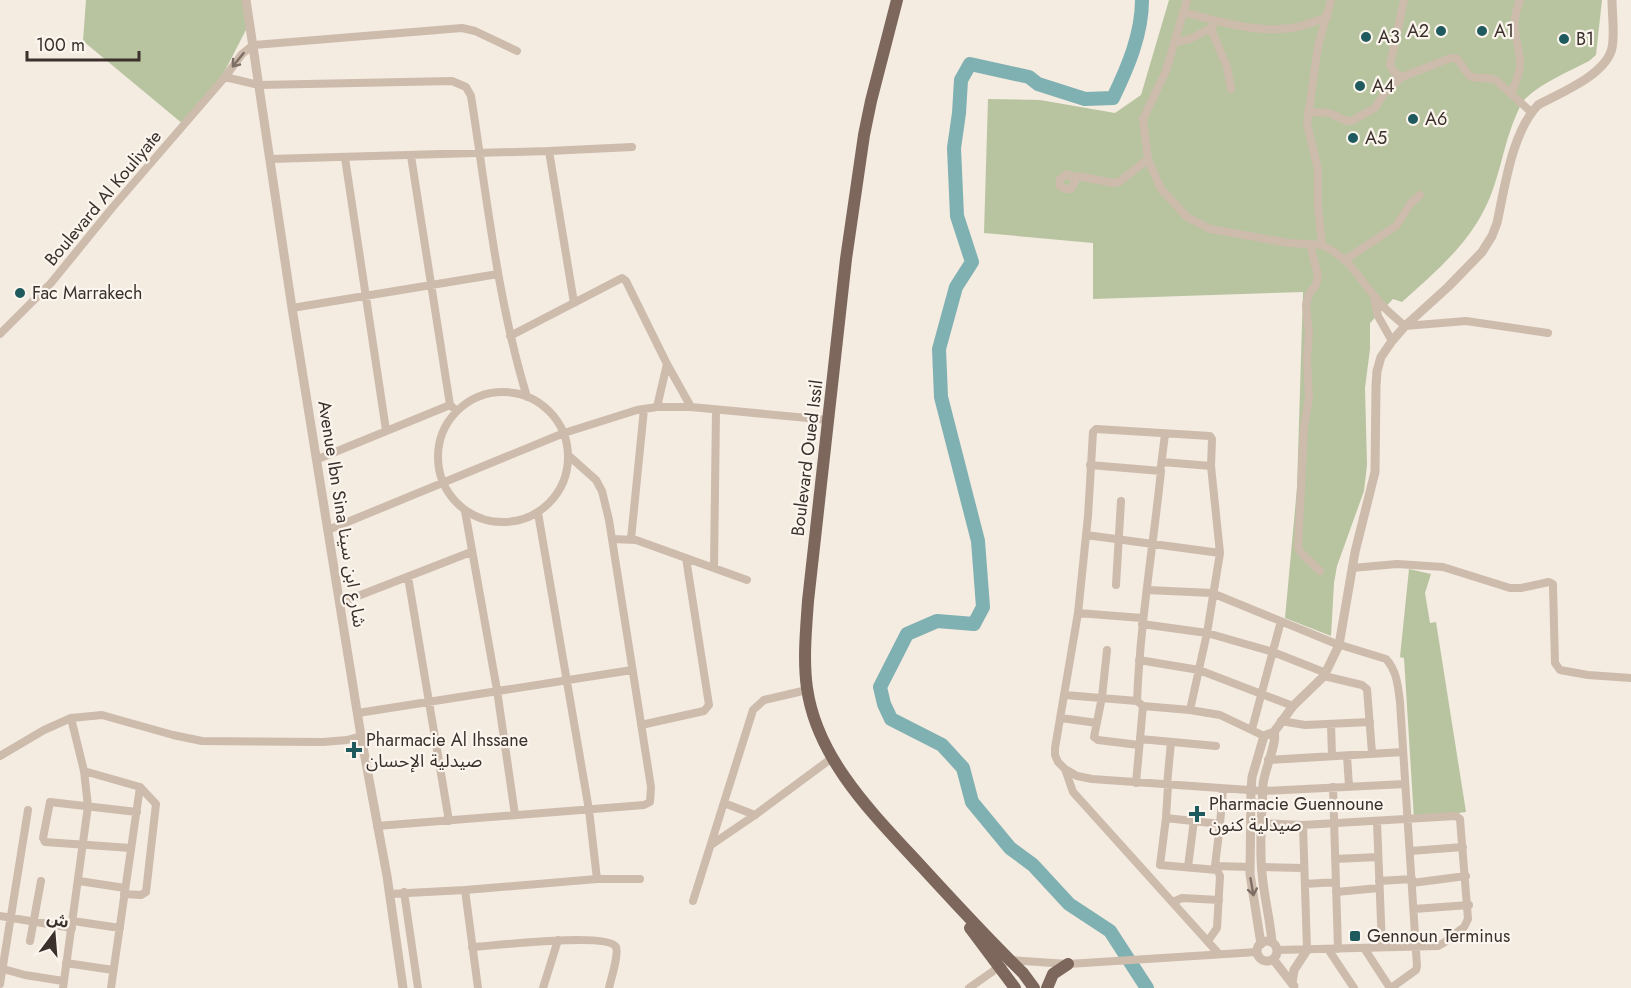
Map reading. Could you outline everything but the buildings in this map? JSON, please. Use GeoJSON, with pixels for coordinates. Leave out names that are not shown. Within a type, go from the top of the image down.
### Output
{"type":"FeatureCollection","features":[{"type":"Feature","properties":{"kind":"main road","name":"Boulevard Oued Issil"},"geometry":{"type":"LineString","coordinates":[[897,0],[873,90],[864,135],[846,259],[830,420],[808,601],[805,652],[807,690],[815,717],[832,758],[874,814],[937,883],[1004,963],[1034,988]]}},
{"type":"Feature","properties":{"kind":"main road","name":"Boulevard Oued Issil"},"geometry":{"type":"LineString","coordinates":[[1004,963],[1015,988]]}},
{"type":"Feature","properties":{"kind":"main road"},"geometry":{"type":"LineString","coordinates":[[1047,988],[1053,974],[1068,964]]}},
{"type":"Feature","properties":{"kind":"street","name":"Avenue Ibn Sina شارع ابن سينا"},"geometry":{"type":"LineString","coordinates":[[246,0],[292,308],[404,988]]}},
{"type":"Feature","properties":{"kind":"street"},"geometry":{"type":"LineString","coordinates":[[1187,0],[1166,71],[1143,119],[1148,159],[1161,189],[1175,206],[1197,224],[1232,234],[1322,245],[1345,260],[1381,305],[1405,326],[1466,321],[1548,333]]}},
{"type":"Feature","properties":{"kind":"street"},"geometry":{"type":"LineString","coordinates":[[1322,245],[1318,206],[1318,169],[1307,124],[1318,46],[1331,0]]}},
{"type":"Feature","properties":{"kind":"street"},"geometry":{"type":"LineString","coordinates":[[1402,77],[1394,72],[1390,65],[1404,0]]}},
{"type":"Feature","properties":{"kind":"street"},"geometry":{"type":"LineString","coordinates":[[1511,93],[1520,67],[1514,19],[1520,0]]}},
{"type":"Feature","properties":{"kind":"street"},"geometry":{"type":"LineString","coordinates":[[1274,951],[1263,960],[1259,948],[1250,867],[1252,777],[1269,734],[1325,674],[1339,645],[1352,568],[1375,472],[1377,371],[1381,357],[1405,326],[1466,269],[1492,236],[1521,132],[1532,112],[1538,105],[1594,74],[1607,59],[1612,48],[1612,0]]}},
{"type":"Feature","properties":{"kind":"street"},"geometry":{"type":"LineString","coordinates":[[1183,12],[1217,21],[1289,29],[1327,17]]}},
{"type":"Feature","properties":{"kind":"street"},"geometry":{"type":"LineString","coordinates":[[1176,42],[1190,39],[1211,29],[1217,21]]}},
{"type":"Feature","properties":{"kind":"street"},"geometry":{"type":"LineString","coordinates":[[253,45],[462,28],[475,31],[517,51]]}},
{"type":"Feature","properties":{"kind":"street"},"geometry":{"type":"LineString","coordinates":[[1211,29],[1227,67],[1231,89]]}},
{"type":"Feature","properties":{"kind":"street","name":"Boulevard Al Kouliyate"},"geometry":{"type":"LineString","coordinates":[[0,334],[51,283],[242,54],[253,45]]}},
{"type":"Feature","properties":{"kind":"street"},"geometry":{"type":"LineString","coordinates":[[1308,112],[1329,113],[1351,121],[1375,108],[1385,92],[1402,77],[1451,58],[1456,58],[1473,77],[1490,77],[1532,112]]}},
{"type":"Feature","properties":{"kind":"street"},"geometry":{"type":"LineString","coordinates":[[225,77],[259,85],[457,82],[465,87],[471,96],[498,274],[510,336],[527,397]]}},
{"type":"Feature","properties":{"kind":"street"},"geometry":{"type":"LineString","coordinates":[[270,159],[480,154],[632,147]]}},
{"type":"Feature","properties":{"kind":"street"},"geometry":{"type":"LineString","coordinates":[[549,151],[574,303]]}},
{"type":"Feature","properties":{"kind":"street"},"geometry":{"type":"LineString","coordinates":[[411,156],[450,405],[457,411]]}},
{"type":"Feature","properties":{"kind":"street"},"geometry":{"type":"LineString","coordinates":[[345,158],[386,430]]}},
{"type":"Feature","properties":{"kind":"street"},"geometry":{"type":"LineString","coordinates":[[1074,178],[1119,182],[1148,159]]}},
{"type":"Feature","properties":{"kind":"street"},"geometry":{"type":"LineString","coordinates":[[1345,260],[1396,226],[1411,203],[1420,195]]}},
{"type":"Feature","properties":{"kind":"street"},"geometry":{"type":"LineString","coordinates":[[1310,244],[1318,276],[1306,305],[1309,334],[1307,358],[1309,398],[1303,436],[1298,548],[1301,554],[1320,571]]}},
{"type":"Feature","properties":{"kind":"street"},"geometry":{"type":"LineString","coordinates":[[292,308],[498,274]]}},
{"type":"Feature","properties":{"kind":"street"},"geometry":{"type":"LineString","coordinates":[[510,336],[624,279],[691,407]]}},
{"type":"Feature","properties":{"kind":"street"},"geometry":{"type":"LineString","coordinates":[[1374,295],[1377,316],[1392,341]]}},
{"type":"Feature","properties":{"kind":"street"},"geometry":{"type":"LineString","coordinates":[[657,407],[667,364]]}},
{"type":"Feature","properties":{"kind":"street"},"geometry":{"type":"LineString","coordinates":[[515,393],[527,397],[548,411],[564,433],[568,456],[565,478],[555,498],[538,513],[520,520],[501,523],[482,519],[465,511],[452,499],[443,483],[438,464],[439,445],[445,426],[467,403],[490,394],[515,393]]}},
{"type":"Feature","properties":{"kind":"street"},"geometry":{"type":"LineString","coordinates":[[318,459],[450,405]]}},
{"type":"Feature","properties":{"kind":"street"},"geometry":{"type":"LineString","coordinates":[[328,530],[564,433],[644,409],[691,407],[830,420]]}},
{"type":"Feature","properties":{"kind":"street"},"geometry":{"type":"LineString","coordinates":[[631,539],[644,409]]}},
{"type":"Feature","properties":{"kind":"street"},"geometry":{"type":"LineString","coordinates":[[714,568],[716,410]]}},
{"type":"Feature","properties":{"kind":"street"},"geometry":{"type":"LineString","coordinates":[[1190,710],[1207,633],[1220,554],[1211,437],[1170,432],[1165,434],[1096,429],[1093,432],[1078,613],[1055,755],[1058,762],[1065,769],[1084,778],[1223,789],[1263,791],[1404,784]]}},
{"type":"Feature","properties":{"kind":"street"},"geometry":{"type":"LineString","coordinates":[[1136,783],[1140,742],[1139,660],[1142,621],[1148,590],[1165,434]]}},
{"type":"Feature","properties":{"kind":"street"},"geometry":{"type":"LineString","coordinates":[[377,826],[589,810],[644,805],[650,802],[651,787],[612,539],[602,491],[596,480],[568,456]]}},
{"type":"Feature","properties":{"kind":"street"},"geometry":{"type":"LineString","coordinates":[[1090,465],[1212,466]]}},
{"type":"Feature","properties":{"kind":"street"},"geometry":{"type":"LineString","coordinates":[[1116,585],[1121,501]]}},
{"type":"Feature","properties":{"kind":"street"},"geometry":{"type":"LineString","coordinates":[[465,511],[497,690],[515,815]]}},
{"type":"Feature","properties":{"kind":"street"},"geometry":{"type":"LineString","coordinates":[[538,513],[589,810],[597,879]]}},
{"type":"Feature","properties":{"kind":"street"},"geometry":{"type":"LineString","coordinates":[[1086,535],[1220,554]]}},
{"type":"Feature","properties":{"kind":"street"},"geometry":{"type":"LineString","coordinates":[[612,539],[631,539],[747,580]]}},
{"type":"Feature","properties":{"kind":"street"},"geometry":{"type":"LineString","coordinates":[[340,603],[471,552]]}},
{"type":"Feature","properties":{"kind":"street"},"geometry":{"type":"LineString","coordinates":[[641,724],[704,711],[709,705],[686,558]]}},
{"type":"Feature","properties":{"kind":"street"},"geometry":{"type":"LineString","coordinates":[[1352,568],[1396,564],[1443,567],[1510,588],[1548,582],[1553,587],[1555,663],[1560,670],[1588,675],[1631,678]]}},
{"type":"Feature","properties":{"kind":"street"},"geometry":{"type":"LineString","coordinates":[[408,578],[449,821]]}},
{"type":"Feature","properties":{"kind":"street"},"geometry":{"type":"LineString","coordinates":[[1148,590],[1212,593],[1339,645],[1386,659],[1390,665],[1399,689],[1417,946],[1416,970],[1390,988],[1364,948]]}},
{"type":"Feature","properties":{"kind":"street"},"geometry":{"type":"LineString","coordinates":[[1078,613],[1142,621],[1207,633],[1273,652],[1325,674],[1362,685],[1367,689],[1372,753]]}},
{"type":"Feature","properties":{"kind":"street"},"geometry":{"type":"LineString","coordinates":[[1252,729],[1281,621]]}},
{"type":"Feature","properties":{"kind":"street"},"geometry":{"type":"LineString","coordinates":[[1107,650],[1102,697],[1094,737],[1216,746]]}},
{"type":"Feature","properties":{"kind":"street"},"geometry":{"type":"LineString","coordinates":[[1139,660],[1199,670],[1293,706]]}},
{"type":"Feature","properties":{"kind":"street"},"geometry":{"type":"LineString","coordinates":[[358,713],[632,670]]}},
{"type":"Feature","properties":{"kind":"street"},"geometry":{"type":"LineString","coordinates":[[693,901],[756,706],[764,700],[807,690]]}},
{"type":"Feature","properties":{"kind":"street"},"geometry":{"type":"LineString","coordinates":[[1065,695],[1102,697],[1227,717],[1269,734],[1275,740],[1268,760],[1263,791],[1262,867],[1274,951],[1294,986]]}},
{"type":"Feature","properties":{"kind":"street"},"geometry":{"type":"LineString","coordinates":[[0,756],[44,730],[71,718],[102,715],[202,741],[323,742],[361,736]]}},
{"type":"Feature","properties":{"kind":"street"},"geometry":{"type":"LineString","coordinates":[[1061,717],[1097,723]]}},
{"type":"Feature","properties":{"kind":"street"},"geometry":{"type":"LineString","coordinates":[[1,969],[63,985],[88,806],[84,771],[71,718]]}},
{"type":"Feature","properties":{"kind":"street"},"geometry":{"type":"LineString","coordinates":[[1281,721],[1305,725],[1370,722]]}},
{"type":"Feature","properties":{"kind":"street"},"geometry":{"type":"LineString","coordinates":[[1331,724],[1332,756]]}},
{"type":"Feature","properties":{"kind":"street"},"geometry":{"type":"LineString","coordinates":[[1162,866],[1160,863],[1166,818],[1171,742]]}},
{"type":"Feature","properties":{"kind":"street"},"geometry":{"type":"LineString","coordinates":[[1268,760],[1403,752]]}},
{"type":"Feature","properties":{"kind":"street"},"geometry":{"type":"LineString","coordinates":[[1347,756],[1349,786]]}},
{"type":"Feature","properties":{"kind":"street"},"geometry":{"type":"LineString","coordinates":[[711,845],[832,758]]}},
{"type":"Feature","properties":{"kind":"street"},"geometry":{"type":"LineString","coordinates":[[1065,769],[1073,792],[1219,954]]}},
{"type":"Feature","properties":{"kind":"street"},"geometry":{"type":"LineString","coordinates":[[79,881],[141,895],[146,892],[157,809],[152,798],[140,787],[84,771]]}},
{"type":"Feature","properties":{"kind":"street"},"geometry":{"type":"LineString","coordinates":[[111,988],[140,787]]}},
{"type":"Feature","properties":{"kind":"street"},"geometry":{"type":"LineString","coordinates":[[1333,787],[1338,949]]}},
{"type":"Feature","properties":{"kind":"street"},"geometry":{"type":"LineString","coordinates":[[1208,941],[1217,928],[1220,876],[1216,868],[1223,789]]}},
{"type":"Feature","properties":{"kind":"street"},"geometry":{"type":"LineString","coordinates":[[130,848],[45,842],[43,838],[50,803],[137,812]]}},
{"type":"Feature","properties":{"kind":"street"},"geometry":{"type":"LineString","coordinates":[[724,803],[755,815]]}},
{"type":"Feature","properties":{"kind":"street"},"geometry":{"type":"LineString","coordinates":[[0,984],[28,810]]}},
{"type":"Feature","properties":{"kind":"street"},"geometry":{"type":"LineString","coordinates":[[969,988],[1004,963],[1083,964],[1219,954],[1259,948],[1274,951],[1438,946],[1467,922],[1466,876],[1460,819],[1457,817],[1303,825],[1262,823]]}},
{"type":"Feature","properties":{"kind":"street"},"geometry":{"type":"LineString","coordinates":[[1166,818],[1220,824]]}},
{"type":"Feature","properties":{"kind":"street"},"geometry":{"type":"LineString","coordinates":[[1188,867],[1194,820]]}},
{"type":"Feature","properties":{"kind":"street"},"geometry":{"type":"LineString","coordinates":[[1377,822],[1382,946]]}},
{"type":"Feature","properties":{"kind":"street"},"geometry":{"type":"LineString","coordinates":[[1294,986],[1294,970],[1307,950],[1303,825]]}},
{"type":"Feature","properties":{"kind":"street"},"geometry":{"type":"LineString","coordinates":[[1410,851],[1463,847]]}},
{"type":"Feature","properties":{"kind":"street"},"geometry":{"type":"LineString","coordinates":[[1335,859],[1378,857]]}},
{"type":"Feature","properties":{"kind":"street"},"geometry":{"type":"LineString","coordinates":[[1151,878],[1162,866],[1250,867]]}},
{"type":"Feature","properties":{"kind":"street"},"geometry":{"type":"LineString","coordinates":[[1262,867],[1303,868]]}},
{"type":"Feature","properties":{"kind":"street"},"geometry":{"type":"LineString","coordinates":[[1336,892],[1379,884],[1466,876]]}},
{"type":"Feature","properties":{"kind":"street"},"geometry":{"type":"LineString","coordinates":[[389,894],[597,879],[640,879]]}},
{"type":"Feature","properties":{"kind":"street"},"geometry":{"type":"LineString","coordinates":[[30,941],[41,881]]}},
{"type":"Feature","properties":{"kind":"street"},"geometry":{"type":"LineString","coordinates":[[1305,884],[1336,882]]}},
{"type":"Feature","properties":{"kind":"street"},"geometry":{"type":"LineString","coordinates":[[465,890],[478,988]]}},
{"type":"Feature","properties":{"kind":"street"},"geometry":{"type":"LineString","coordinates":[[405,892],[418,988]]}},
{"type":"Feature","properties":{"kind":"street"},"geometry":{"type":"LineString","coordinates":[[1173,902],[1182,898],[1219,900]]}},
{"type":"Feature","properties":{"kind":"street"},"geometry":{"type":"LineString","coordinates":[[1414,909],[1468,905]]}},
{"type":"Feature","properties":{"kind":"street"},"geometry":{"type":"LineString","coordinates":[[0,916],[120,928]]}},
{"type":"Feature","properties":{"kind":"street"},"geometry":{"type":"LineString","coordinates":[[472,947],[558,940],[604,940],[615,945],[617,951],[609,988]]}},
{"type":"Feature","properties":{"kind":"street"},"geometry":{"type":"LineString","coordinates":[[543,988],[558,940]]}},
{"type":"Feature","properties":{"kind":"street"},"geometry":{"type":"LineString","coordinates":[[1328,949],[1354,988]]}},
{"type":"Feature","properties":{"kind":"street"},"geometry":{"type":"LineString","coordinates":[[66,963],[113,970]]}},
{"type":"Feature","properties":{"kind":"green space"},"geometry":{"type":"Polygon","coordinates":[[[86,0],[245,0],[248,26],[219,82],[183,124],[83,41],[86,0]]]}},
{"type":"Feature","properties":{"kind":"green space"},"geometry":{"type":"Polygon","coordinates":[[[1169,0],[1602,0],[1596,55],[1540,87],[1523,102],[1511,130],[1488,203],[1466,239],[1402,302],[1393,299],[1370,323],[1370,349],[1365,388],[1367,465],[1364,491],[1337,566],[1331,636],[1285,618],[1297,488],[1303,292],[1093,299],[1093,243],[984,233],[988,99],[1040,100],[1115,113],[1141,95],[1169,0]]]}},
{"type":"Feature","properties":{"kind":"green space"},"geometry":{"type":"Polygon","coordinates":[[[1409,569],[1431,574],[1425,593],[1430,623],[1436,622],[1466,812],[1414,819],[1404,658],[1400,657],[1409,569]]]}},
{"type":"Feature","properties":{"kind":"waterway"},"geometry":{"type":"LineString","coordinates":[[1142,0],[1140,25],[1133,50],[1113,98],[1085,99],[1038,84],[1029,77],[970,64],[961,80],[954,148],[957,216],[972,262],[956,287],[939,349],[941,397],[978,541],[983,607],[974,624],[937,621],[907,634],[880,687],[891,719],[942,745],[963,768],[972,802],[1010,848],[1033,865],[1069,904],[1110,931],[1147,988]]}},
{"type":"Feature","properties":{"kind":"place","name":"A2"},"geometry":{"type":"Point","coordinates":[1441,31]}},
{"type":"Feature","properties":{"kind":"place","name":"A1"},"geometry":{"type":"Point","coordinates":[1482,31]}},
{"type":"Feature","properties":{"kind":"place","name":"A3"},"geometry":{"type":"Point","coordinates":[1366,37]}},
{"type":"Feature","properties":{"kind":"place","name":"B1"},"geometry":{"type":"Point","coordinates":[1564,39]}},
{"type":"Feature","properties":{"kind":"place","name":"A4"},"geometry":{"type":"Point","coordinates":[1360,86]}},
{"type":"Feature","properties":{"kind":"place","name":"A6"},"geometry":{"type":"Point","coordinates":[1413,119]}},
{"type":"Feature","properties":{"kind":"place","name":"A5"},"geometry":{"type":"Point","coordinates":[1353,138]}},
{"type":"Feature","properties":{"kind":"place","name":"Fac Marrakech"},"geometry":{"type":"Point","coordinates":[20,293]}},
{"type":"Feature","properties":{"kind":"place","name":"Pharmacie Al Ihssane صيدلية الإحسان"},"geometry":{"type":"Point","coordinates":[354,750]}},
{"type":"Feature","properties":{"kind":"place","name":"Pharmacie Guennoune صيدلية كنون"},"geometry":{"type":"Point","coordinates":[1197,814]}},
{"type":"Feature","properties":{"kind":"place","name":"Gennoun Terminus"},"geometry":{"type":"Point","coordinates":[1355,936]}}]}
